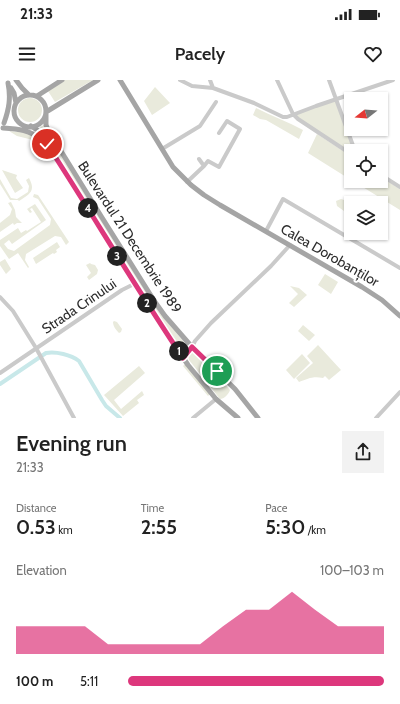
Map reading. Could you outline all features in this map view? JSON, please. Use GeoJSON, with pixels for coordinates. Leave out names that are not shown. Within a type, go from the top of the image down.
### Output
{"type":"FeatureCollection","features":[{"type":"Feature","properties":{"kind":"main road"},"geometry":{"type":"LineString","coordinates":[[16,80],[29,95]]}},
{"type":"Feature","properties":{"kind":"main road"},"geometry":{"type":"LineString","coordinates":[[37,96],[62,80]]}},
{"type":"Feature","properties":{"kind":"main road"},"geometry":{"type":"LineString","coordinates":[[46,113],[98,80]]}},
{"type":"Feature","properties":{"kind":"main road","name":"Calea Dorobanților"},"geometry":{"type":"LineString","coordinates":[[120,80],[173,166],[187,182],[204,195],[362,286],[385,302],[400,316]]}},
{"type":"Feature","properties":{"kind":"main road"},"geometry":{"type":"LineString","coordinates":[[7,82],[14,93],[16,116],[20,123],[29,126]]}},
{"type":"Feature","properties":{"kind":"main road"},"geometry":{"type":"LineString","coordinates":[[2,127],[10,100],[7,82]]}},
{"type":"Feature","properties":{"kind":"main road"},"geometry":{"type":"LineString","coordinates":[[29,95],[37,96],[44,104],[46,113],[45,117],[40,123],[34,126],[2,127],[16,104],[23,97],[29,95]]}},
{"type":"Feature","properties":{"kind":"main road","name":"Bulevardul 21 Decembrie 1989"},"geometry":{"type":"LineString","coordinates":[[46,113],[48,130],[155,302],[192,347],[233,387],[258,418]]}},
{"type":"Feature","properties":{"kind":"main road","name":"Bulevardul 21 Decembrie 1989"},"geometry":{"type":"LineString","coordinates":[[29,126],[37,130],[47,144],[134,284],[183,358],[216,399],[238,418]]}},
{"type":"Feature","properties":{"kind":"main road"},"geometry":{"type":"LineString","coordinates":[[2,127],[24,130],[37,136],[47,144]]}},
{"type":"Feature","properties":{"kind":"main road"},"geometry":{"type":"LineString","coordinates":[[183,358],[192,347]]}},
{"type":"Feature","properties":{"kind":"main road"},"geometry":{"type":"LineString","coordinates":[[250,418],[252,415],[252,410]]}},
{"type":"Feature","properties":{"kind":"street"},"geometry":{"type":"LineString","coordinates":[[180,80],[192,86],[213,88],[254,103],[283,117],[287,117],[393,80]]}},
{"type":"Feature","properties":{"kind":"street"},"geometry":{"type":"LineString","coordinates":[[210,80],[213,88]]}},
{"type":"Feature","properties":{"kind":"street"},"geometry":{"type":"LineString","coordinates":[[277,80],[294,114],[302,123],[344,150]]}},
{"type":"Feature","properties":{"kind":"street"},"geometry":{"type":"LineString","coordinates":[[329,80],[352,144]]}},
{"type":"Feature","properties":{"kind":"street"},"geometry":{"type":"LineString","coordinates":[[162,149],[200,126],[216,102]]}},
{"type":"Feature","properties":{"kind":"street"},"geometry":{"type":"LineString","coordinates":[[187,182],[208,161],[219,167],[240,129],[227,121],[219,133]]}},
{"type":"Feature","properties":{"kind":"street"},"geometry":{"type":"LineString","coordinates":[[199,159],[204,166]]}},
{"type":"Feature","properties":{"kind":"street"},"geometry":{"type":"LineString","coordinates":[[388,179],[400,187]]}},
{"type":"Feature","properties":{"kind":"street","name":"Calea Dorobanților"},"geometry":{"type":"LineString","coordinates":[[266,231],[283,199],[400,268]]}},
{"type":"Feature","properties":{"kind":"street"},"geometry":{"type":"LineString","coordinates":[[192,347],[195,341],[211,323],[268,269],[290,245]]}},
{"type":"Feature","properties":{"kind":"street","name":"Strada Crinului"},"geometry":{"type":"LineString","coordinates":[[0,373],[122,290],[134,284]]}},
{"type":"Feature","properties":{"kind":"street"},"geometry":{"type":"LineString","coordinates":[[0,296],[13,311],[39,352],[74,418]]}},
{"type":"Feature","properties":{"kind":"street"},"geometry":{"type":"LineString","coordinates":[[376,418],[400,392]]}},
{"type":"Feature","properties":{"kind":"street"},"geometry":{"type":"LineString","coordinates":[[193,418],[216,399]]}},
{"type":"Feature","properties":{"kind":"shaded area"},"geometry":{"type":"Polygon","coordinates":[[[65,80],[93,80],[55,102],[48,91],[65,80]]]}},
{"type":"Feature","properties":{"kind":"shaded area"},"geometry":{"type":"Polygon","coordinates":[[[155,87],[170,103],[152,115],[144,101],[155,87]]]}},
{"type":"Feature","properties":{"kind":"shaded area"},"geometry":{"type":"Polygon","coordinates":[[[30,98],[39,101],[42,110],[39,119],[30,122],[21,119],[18,110],[21,101],[30,98]]]}},
{"type":"Feature","properties":{"kind":"shaded area"},"geometry":{"type":"Polygon","coordinates":[[[336,100],[344,121],[344,136],[349,136],[352,144],[344,144],[344,149],[293,114],[336,100]]]}},
{"type":"Feature","properties":{"kind":"shaded area"},"geometry":{"type":"Polygon","coordinates":[[[256,108],[303,130],[299,139],[266,120],[260,119],[253,115],[256,108]]]}},
{"type":"Feature","properties":{"kind":"shaded area"},"geometry":{"type":"Polygon","coordinates":[[[44,125],[155,306],[189,348],[183,355],[40,127],[44,125]]]}},
{"type":"Feature","properties":{"kind":"shaded area"},"geometry":{"type":"Polygon","coordinates":[[[9,131],[28,133],[38,140],[17,136],[9,131]]]}},
{"type":"Feature","properties":{"kind":"shaded area"},"geometry":{"type":"Polygon","coordinates":[[[317,134],[344,151],[344,176],[308,153],[317,134]]]}},
{"type":"Feature","properties":{"kind":"shaded area"},"geometry":{"type":"Polygon","coordinates":[[[2,170],[17,175],[16,178],[23,188],[15,193],[2,170]]]}},
{"type":"Feature","properties":{"kind":"shaded area"},"geometry":{"type":"Polygon","coordinates":[[[29,178],[32,186],[31,192],[19,201],[10,200],[0,184],[0,179],[11,198],[17,199],[28,192],[29,186],[26,180],[29,178]]]}},
{"type":"Feature","properties":{"kind":"shaded area"},"geometry":{"type":"Polygon","coordinates":[[[388,181],[400,189],[400,210],[388,203],[388,196],[377,196],[364,188],[388,188],[388,181]]]}},
{"type":"Feature","properties":{"kind":"shaded area"},"geometry":{"type":"Polygon","coordinates":[[[34,194],[38,195],[69,242],[66,245],[61,237],[55,236],[26,254],[25,260],[29,267],[28,268],[18,253],[9,259],[0,246],[0,240],[18,228],[21,233],[41,222],[32,208],[30,209],[32,212],[30,213],[27,209],[35,204],[46,220],[12,244],[9,240],[4,244],[8,249],[14,251],[50,225],[51,219],[38,199],[33,197],[34,194]]]}},
{"type":"Feature","properties":{"kind":"shaded area"},"geometry":{"type":"Polygon","coordinates":[[[341,199],[344,200],[344,211],[337,206],[336,201],[341,199]]]}},
{"type":"Feature","properties":{"kind":"shaded area"},"geometry":{"type":"Polygon","coordinates":[[[11,202],[15,210],[16,217],[22,223],[17,223],[14,225],[13,223],[0,232],[0,223],[10,215],[12,209],[8,203],[11,202]]]}},
{"type":"Feature","properties":{"kind":"shaded area"},"geometry":{"type":"Polygon","coordinates":[[[57,242],[60,247],[56,250],[57,252],[36,264],[33,258],[57,242]]]}},
{"type":"Feature","properties":{"kind":"shaded area"},"geometry":{"type":"Polygon","coordinates":[[[5,259],[11,269],[6,274],[0,265],[0,262],[5,259]]]}},
{"type":"Feature","properties":{"kind":"shaded area"},"geometry":{"type":"Polygon","coordinates":[[[90,263],[95,265],[98,270],[97,274],[89,280],[87,277],[91,273],[86,265],[90,263]]]}},
{"type":"Feature","properties":{"kind":"shaded area"},"geometry":{"type":"Polygon","coordinates":[[[325,274],[338,282],[331,294],[318,285],[325,274]]]}},
{"type":"Feature","properties":{"kind":"shaded area"},"geometry":{"type":"Polygon","coordinates":[[[290,286],[299,288],[307,295],[294,307],[289,303],[298,294],[290,286]]]}},
{"type":"Feature","properties":{"kind":"shaded area"},"geometry":{"type":"Polygon","coordinates":[[[114,321],[117,322],[122,329],[121,332],[119,333],[115,328],[113,323],[114,321]]]}},
{"type":"Feature","properties":{"kind":"shaded area"},"geometry":{"type":"Polygon","coordinates":[[[303,325],[315,335],[309,341],[298,331],[303,325]]]}},
{"type":"Feature","properties":{"kind":"shaded area"},"geometry":{"type":"Polygon","coordinates":[[[318,345],[341,370],[329,380],[325,376],[323,378],[313,378],[299,382],[296,378],[313,363],[307,356],[318,345]]]}},
{"type":"Feature","properties":{"kind":"shaded area"},"geometry":{"type":"Polygon","coordinates":[[[190,352],[194,352],[212,369],[230,390],[225,397],[220,399],[189,360],[188,356],[190,352]]]}},
{"type":"Feature","properties":{"kind":"shaded area"},"geometry":{"type":"Polygon","coordinates":[[[302,354],[310,363],[294,379],[286,370],[302,354]]]}},
{"type":"Feature","properties":{"kind":"shaded area"},"geometry":{"type":"Polygon","coordinates":[[[185,364],[210,394],[208,396],[183,366],[185,364]]]}},
{"type":"Feature","properties":{"kind":"shaded area"},"geometry":{"type":"Polygon","coordinates":[[[139,366],[145,373],[114,400],[121,409],[142,391],[144,395],[137,400],[139,403],[123,416],[104,395],[139,366]]]}},
{"type":"Feature","properties":{"kind":"waterway"},"geometry":{"type":"LineString","coordinates":[[0,384],[46,353],[63,354],[79,361],[106,406],[120,418]]}},
{"type":"Feature","properties":{"kind":"route"},"geometry":{"type":"LineString","coordinates":[[47,144],[134,284],[183,358],[192,347],[217,371]]}}]}
